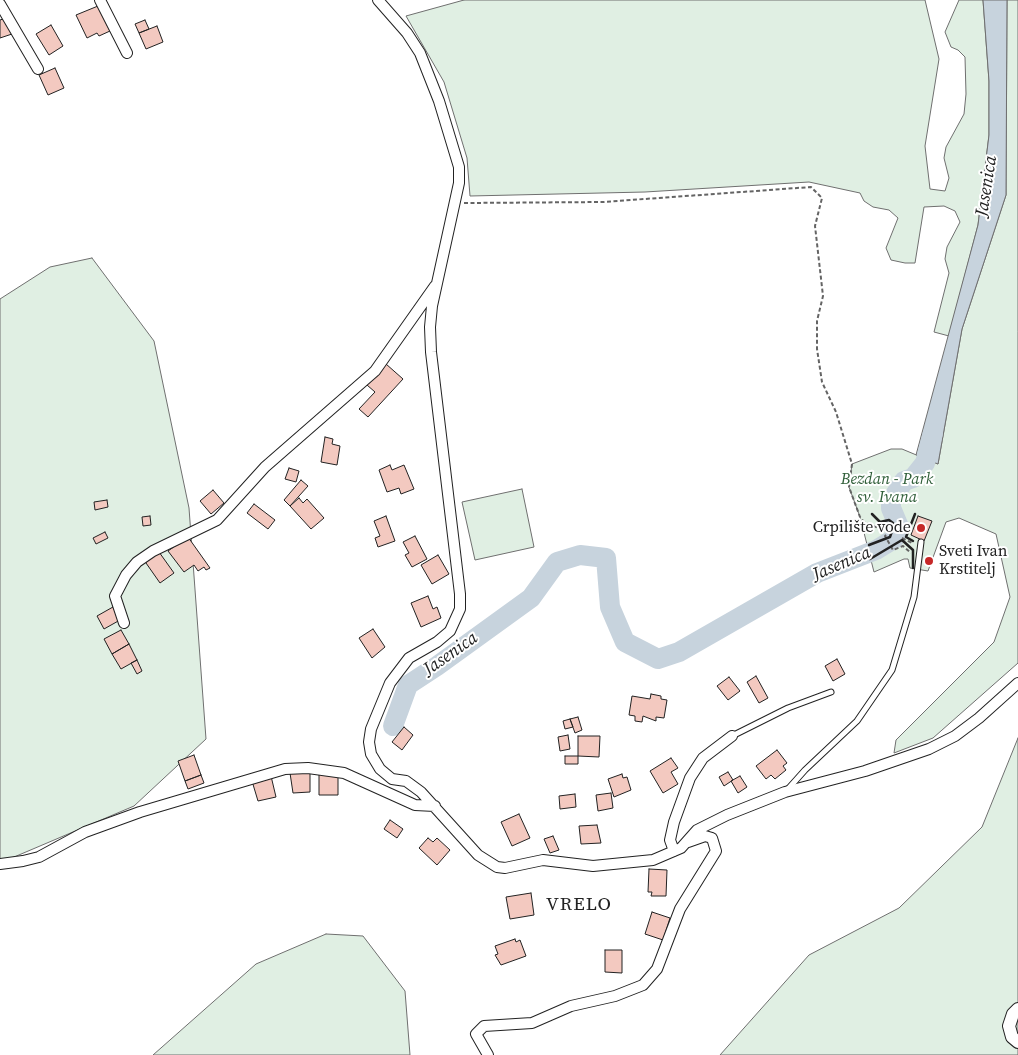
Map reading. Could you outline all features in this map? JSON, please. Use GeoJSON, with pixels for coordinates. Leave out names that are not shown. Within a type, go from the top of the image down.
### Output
{"type":"FeatureCollection","features":[{"type":"Feature","properties":{"kind":"street"},"geometry":{"type":"LineString","coordinates":[[100,0],[127,53]]}},
{"type":"Feature","properties":{"kind":"street"},"geometry":{"type":"LineString","coordinates":[[378,0],[407,33],[420,53],[439,101],[459,167],[430,326],[430,352],[460,594],[460,610],[450,631],[437,642],[409,658],[390,683],[371,729],[369,742],[371,754],[380,769],[392,779],[406,781],[414,786],[435,806],[478,855],[497,867],[505,868],[542,860],[593,866],[627,864],[653,860],[674,851],[697,830],[727,815],[785,792],[873,769],[955,736],[979,718],[1018,683]]}},
{"type":"Feature","properties":{"kind":"street"},"geometry":{"type":"LineString","coordinates":[[2,11],[38,69]]}},
{"type":"Feature","properties":{"kind":"street"},"geometry":{"type":"LineString","coordinates":[[124,623],[115,596],[126,575],[137,562],[153,551],[216,520],[265,467],[375,371],[437,282]]}},
{"type":"Feature","properties":{"kind":"street"},"geometry":{"type":"LineString","coordinates":[[674,851],[670,840],[674,822],[690,778],[703,758],[732,736]]}},
{"type":"Feature","properties":{"kind":"street"},"geometry":{"type":"LineString","coordinates":[[0,864],[22,862],[39,857],[85,832],[140,812],[205,795],[258,776],[285,769],[308,768],[344,774],[415,805],[435,806]]}},
{"type":"Feature","properties":{"kind":"street"},"geometry":{"type":"LineString","coordinates":[[488,1055],[476,1034],[484,1026],[532,1023],[572,1006],[632,991],[648,980],[657,969],[680,909],[716,851],[712,838],[705,836],[686,842]]}},
{"type":"Feature","properties":{"kind":"street"},"geometry":{"type":"LineString","coordinates":[[1018,1009],[1013,1014],[1009,1026],[1012,1037],[1018,1042]]}},
{"type":"Feature","properties":{"kind":"lane"},"geometry":{"type":"LineString","coordinates":[[785,792],[805,770],[858,721],[892,670],[914,597],[920,544]]}},
{"type":"Feature","properties":{"kind":"lane"},"geometry":{"type":"LineString","coordinates":[[732,736],[788,708],[831,692]]}},
{"type":"Feature","properties":{"kind":"path"},"geometry":{"type":"LineString","coordinates":[[454,202],[603,202],[811,187],[822,198],[814,236],[823,296],[817,321],[816,349],[822,382],[848,448],[852,464],[848,487],[860,517],[864,522],[888,532],[885,536],[893,550],[903,546],[914,555],[918,554]]}},
{"type":"Feature","properties":{"kind":"path"},"geometry":{"type":"LineString","coordinates":[[902,538],[920,544]]}},
{"type":"Feature","properties":{"kind":"green space"},"geometry":{"type":"Polygon","coordinates":[[[464,0],[925,0],[939,59],[925,146],[930,189],[945,191],[949,178],[944,158],[946,147],[964,114],[966,94],[965,57],[958,50],[951,47],[945,32],[959,0],[983,0],[989,81],[989,135],[978,225],[949,336],[934,332],[949,273],[945,259],[947,247],[960,222],[955,211],[944,206],[924,207],[915,263],[905,263],[891,260],[886,248],[898,218],[889,210],[873,207],[864,201],[860,193],[809,182],[645,192],[470,196],[467,158],[444,82],[406,16],[464,0]]]}},
{"type":"Feature","properties":{"kind":"green space","name":"Bezdan - Park sv. Ivana"},"geometry":{"type":"Polygon","coordinates":[[[1007,0],[1018,0],[1018,663],[933,738],[894,753],[896,740],[994,642],[1010,597],[996,534],[959,518],[946,522],[928,571],[910,568],[908,559],[904,559],[874,572],[860,517],[849,487],[852,464],[891,449],[902,449],[938,464],[962,329],[1006,195],[1007,0]]]}},
{"type":"Feature","properties":{"kind":"green space"},"geometry":{"type":"Polygon","coordinates":[[[92,258],[154,341],[189,508],[206,739],[134,806],[0,863],[0,299],[50,267],[92,258]]]}},
{"type":"Feature","properties":{"kind":"green space"},"geometry":{"type":"Polygon","coordinates":[[[522,489],[534,547],[475,560],[462,502],[522,489]]]}},
{"type":"Feature","properties":{"kind":"green space"},"geometry":{"type":"Polygon","coordinates":[[[1018,738],[1018,1055],[720,1055],[809,955],[899,908],[982,827],[1018,738]]]}},
{"type":"Feature","properties":{"kind":"green space"},"geometry":{"type":"Polygon","coordinates":[[[326,934],[363,936],[405,991],[410,1055],[153,1055],[256,964],[326,934]]]}},
{"type":"Feature","properties":{"kind":"water"},"geometry":{"type":"Polygon","coordinates":[[[983,0],[1007,0],[1006,195],[962,329],[938,464],[916,455],[978,225],[989,135],[989,81],[983,0]]]}},
{"type":"Feature","properties":{"kind":"building"},"geometry":{"type":"Polygon","coordinates":[[[98,6],[110,31],[99,36],[97,33],[87,38],[76,15],[98,6]]]}},
{"type":"Feature","properties":{"kind":"building"},"geometry":{"type":"Polygon","coordinates":[[[6,18],[12,34],[0,38],[0,20],[6,18]]]}},
{"type":"Feature","properties":{"kind":"building"},"geometry":{"type":"Polygon","coordinates":[[[145,20],[149,29],[139,33],[135,24],[145,20]]]}},
{"type":"Feature","properties":{"kind":"building"},"geometry":{"type":"Polygon","coordinates":[[[51,25],[63,46],[49,55],[36,34],[51,25]]]}},
{"type":"Feature","properties":{"kind":"building"},"geometry":{"type":"Polygon","coordinates":[[[157,26],[163,42],[146,49],[139,33],[157,26]]]}},
{"type":"Feature","properties":{"kind":"building"},"geometry":{"type":"Polygon","coordinates":[[[55,68],[64,88],[48,95],[39,75],[55,68]]]}},
{"type":"Feature","properties":{"kind":"building"},"geometry":{"type":"Polygon","coordinates":[[[386,364],[403,379],[368,417],[359,409],[375,392],[367,385],[386,364]]]}},
{"type":"Feature","properties":{"kind":"building"},"geometry":{"type":"Polygon","coordinates":[[[325,437],[333,439],[332,444],[340,446],[337,465],[321,462],[325,437]]]}},
{"type":"Feature","properties":{"kind":"building"},"geometry":{"type":"Polygon","coordinates":[[[390,465],[392,470],[404,465],[414,489],[401,494],[399,488],[387,492],[379,470],[390,465]]]}},
{"type":"Feature","properties":{"kind":"building"},"geometry":{"type":"Polygon","coordinates":[[[289,468],[299,471],[296,482],[285,479],[289,468]]]}},
{"type":"Feature","properties":{"kind":"building"},"geometry":{"type":"Polygon","coordinates":[[[301,480],[308,486],[290,506],[284,500],[301,480]]]}},
{"type":"Feature","properties":{"kind":"building"},"geometry":{"type":"Polygon","coordinates":[[[213,490],[224,503],[211,514],[200,501],[213,490]]]}},
{"type":"Feature","properties":{"kind":"building"},"geometry":{"type":"Polygon","coordinates":[[[299,498],[303,503],[307,499],[324,518],[311,529],[290,506],[299,498]]]}},
{"type":"Feature","properties":{"kind":"building"},"geometry":{"type":"Polygon","coordinates":[[[107,500],[108,507],[95,510],[94,502],[107,500]]]}},
{"type":"Feature","properties":{"kind":"building"},"geometry":{"type":"Polygon","coordinates":[[[254,504],[275,520],[268,529],[247,513],[254,504]]]}},
{"type":"Feature","properties":{"kind":"building"},"geometry":{"type":"Polygon","coordinates":[[[150,516],[151,525],[143,526],[142,517],[150,516]]]}},
{"type":"Feature","properties":{"kind":"building"},"geometry":{"type":"Polygon","coordinates":[[[386,516],[395,541],[378,547],[375,538],[380,536],[374,521],[386,516]]]}},
{"type":"Feature","properties":{"kind":"building","name":"Crpilište vode"},"geometry":{"type":"Polygon","coordinates":[[[918,516],[932,521],[924,541],[911,535],[918,516]]]}},
{"type":"Feature","properties":{"kind":"building"},"geometry":{"type":"Polygon","coordinates":[[[105,532],[108,538],[96,544],[93,538],[105,532]]]}},
{"type":"Feature","properties":{"kind":"building"},"geometry":{"type":"Polygon","coordinates":[[[415,536],[427,559],[412,567],[405,555],[409,553],[403,542],[415,536]]]}},
{"type":"Feature","properties":{"kind":"building"},"geometry":{"type":"Polygon","coordinates":[[[188,537],[210,568],[206,570],[204,567],[198,571],[194,565],[184,572],[168,551],[188,537]]]}},
{"type":"Feature","properties":{"kind":"building"},"geometry":{"type":"Polygon","coordinates":[[[159,552],[174,573],[160,583],[146,563],[146,560],[159,552]]]}},
{"type":"Feature","properties":{"kind":"building"},"geometry":{"type":"Polygon","coordinates":[[[438,555],[449,574],[432,584],[421,565],[438,555]]]}},
{"type":"Feature","properties":{"kind":"building"},"geometry":{"type":"Polygon","coordinates":[[[428,596],[433,609],[437,607],[441,618],[421,627],[411,603],[428,596]]]}},
{"type":"Feature","properties":{"kind":"building"},"geometry":{"type":"Polygon","coordinates":[[[113,607],[120,620],[104,629],[97,616],[113,607]]]}},
{"type":"Feature","properties":{"kind":"building"},"geometry":{"type":"Polygon","coordinates":[[[373,629],[385,647],[372,658],[359,638],[373,629]]]}},
{"type":"Feature","properties":{"kind":"building"},"geometry":{"type":"Polygon","coordinates":[[[121,630],[129,644],[112,654],[104,639],[121,630]]]}},
{"type":"Feature","properties":{"kind":"building"},"geometry":{"type":"Polygon","coordinates":[[[129,644],[137,660],[121,669],[112,654],[129,644]]]}},
{"type":"Feature","properties":{"kind":"building"},"geometry":{"type":"Polygon","coordinates":[[[837,659],[845,674],[833,681],[825,666],[837,659]]]}},
{"type":"Feature","properties":{"kind":"building"},"geometry":{"type":"Polygon","coordinates":[[[137,660],[142,671],[137,674],[131,663],[137,660]]]}},
{"type":"Feature","properties":{"kind":"building"},"geometry":{"type":"Polygon","coordinates":[[[756,676],[768,698],[759,703],[747,682],[756,676]]]}},
{"type":"Feature","properties":{"kind":"building"},"geometry":{"type":"Polygon","coordinates":[[[729,677],[740,691],[728,700],[717,686],[729,677]]]}},
{"type":"Feature","properties":{"kind":"building"},"geometry":{"type":"Polygon","coordinates":[[[651,694],[661,696],[661,699],[667,700],[664,718],[656,717],[656,721],[643,716],[642,722],[635,721],[635,716],[629,715],[632,696],[650,699],[651,694]]]}},
{"type":"Feature","properties":{"kind":"building"},"geometry":{"type":"Polygon","coordinates":[[[578,717],[582,730],[575,733],[570,719],[578,717]]]}},
{"type":"Feature","properties":{"kind":"building"},"geometry":{"type":"Polygon","coordinates":[[[570,719],[573,727],[565,729],[563,721],[570,719]]]}},
{"type":"Feature","properties":{"kind":"building"},"geometry":{"type":"Polygon","coordinates":[[[404,727],[413,735],[402,750],[392,742],[404,727]]]}},
{"type":"Feature","properties":{"kind":"building"},"geometry":{"type":"Polygon","coordinates":[[[568,735],[570,749],[560,751],[558,737],[568,735]]]}},
{"type":"Feature","properties":{"kind":"building"},"geometry":{"type":"Polygon","coordinates":[[[578,736],[600,736],[599,757],[578,756],[578,736]]]}},
{"type":"Feature","properties":{"kind":"building"},"geometry":{"type":"Polygon","coordinates":[[[777,750],[787,763],[783,766],[786,770],[775,779],[771,775],[766,779],[756,766],[777,750]]]}},
{"type":"Feature","properties":{"kind":"building"},"geometry":{"type":"Polygon","coordinates":[[[194,755],[201,775],[185,781],[178,761],[194,755]]]}},
{"type":"Feature","properties":{"kind":"building"},"geometry":{"type":"Polygon","coordinates":[[[565,756],[578,756],[578,764],[565,764],[565,756]]]}},
{"type":"Feature","properties":{"kind":"building"},"geometry":{"type":"Polygon","coordinates":[[[671,758],[678,768],[671,772],[678,784],[663,793],[650,771],[671,758]]]}},
{"type":"Feature","properties":{"kind":"building"},"geometry":{"type":"Polygon","coordinates":[[[310,772],[310,792],[293,793],[290,773],[310,772]]]}},
{"type":"Feature","properties":{"kind":"building"},"geometry":{"type":"Polygon","coordinates":[[[728,772],[733,780],[724,786],[719,777],[728,772]]]}},
{"type":"Feature","properties":{"kind":"building"},"geometry":{"type":"Polygon","coordinates":[[[319,773],[338,773],[338,795],[319,795],[319,773]]]}},
{"type":"Feature","properties":{"kind":"building"},"geometry":{"type":"Polygon","coordinates":[[[622,774],[623,778],[627,777],[631,790],[614,797],[608,779],[622,774]]]}},
{"type":"Feature","properties":{"kind":"building"},"geometry":{"type":"Polygon","coordinates":[[[201,775],[204,783],[188,789],[185,781],[201,775]]]}},
{"type":"Feature","properties":{"kind":"building"},"geometry":{"type":"Polygon","coordinates":[[[271,776],[276,797],[258,801],[252,781],[271,776]]]}},
{"type":"Feature","properties":{"kind":"building"},"geometry":{"type":"Polygon","coordinates":[[[740,776],[747,787],[738,793],[731,781],[740,776]]]}},
{"type":"Feature","properties":{"kind":"building"},"geometry":{"type":"Polygon","coordinates":[[[611,793],[613,808],[598,811],[596,795],[611,793]]]}},
{"type":"Feature","properties":{"kind":"building"},"geometry":{"type":"Polygon","coordinates":[[[575,794],[576,807],[560,809],[559,796],[575,794]]]}},
{"type":"Feature","properties":{"kind":"building"},"geometry":{"type":"Polygon","coordinates":[[[519,814],[530,838],[512,846],[501,822],[519,814]]]}},
{"type":"Feature","properties":{"kind":"building"},"geometry":{"type":"Polygon","coordinates":[[[390,820],[403,829],[397,838],[384,829],[390,820]]]}},
{"type":"Feature","properties":{"kind":"building"},"geometry":{"type":"Polygon","coordinates":[[[597,825],[601,843],[581,844],[579,826],[597,825]]]}},
{"type":"Feature","properties":{"kind":"building"},"geometry":{"type":"Polygon","coordinates":[[[553,836],[559,850],[550,853],[544,839],[553,836]]]}},
{"type":"Feature","properties":{"kind":"building"},"geometry":{"type":"Polygon","coordinates":[[[428,838],[433,842],[437,838],[450,850],[437,865],[419,848],[428,838]]]}},
{"type":"Feature","properties":{"kind":"building"},"geometry":{"type":"Polygon","coordinates":[[[649,869],[667,870],[666,896],[651,896],[652,892],[648,892],[649,869]]]}},
{"type":"Feature","properties":{"kind":"building"},"geometry":{"type":"Polygon","coordinates":[[[531,893],[534,915],[510,919],[506,897],[531,893]]]}},
{"type":"Feature","properties":{"kind":"building"},"geometry":{"type":"Polygon","coordinates":[[[652,912],[670,918],[663,940],[645,934],[652,912]]]}},
{"type":"Feature","properties":{"kind":"building"},"geometry":{"type":"Polygon","coordinates":[[[515,939],[516,942],[520,940],[526,956],[501,965],[495,955],[498,954],[495,946],[515,939]]]}},
{"type":"Feature","properties":{"kind":"building"},"geometry":{"type":"Polygon","coordinates":[[[605,950],[622,950],[622,973],[605,972],[605,950]]]}},
{"type":"Feature","properties":{"kind":"waterway","name":"Jasenica"},"geometry":{"type":"LineString","coordinates":[[393,726],[408,685],[531,598],[557,562],[580,555],[606,558],[610,607],[625,642],[658,659],[679,652],[817,573],[876,550],[894,539],[899,527],[891,508],[891,501],[904,481],[913,478],[925,463],[933,433]]}},
{"type":"Feature","properties":{"kind":"wall"},"geometry":{"type":"LineString","coordinates":[[869,545],[890,537],[893,528],[893,523],[889,520],[880,522],[872,514]]}},
{"type":"Feature","properties":{"kind":"wall"},"geometry":{"type":"LineString","coordinates":[[913,541],[906,537],[915,514]]}},
{"type":"Feature","properties":{"kind":"wall"},"geometry":{"type":"LineString","coordinates":[[870,559],[902,540],[913,550],[913,568]]}},
{"type":"Feature","properties":{"kind":"place","name":"Crpilište vode"},"geometry":{"type":"Point","coordinates":[921,528]}},
{"type":"Feature","properties":{"kind":"place","name":"Sveti Ivan Krstitelj"},"geometry":{"type":"Point","coordinates":[929,561]}},
{"type":"Feature","properties":{"kind":"district","name":"VRELO"},"geometry":{"type":"Point","coordinates":[579,905]}}]}
